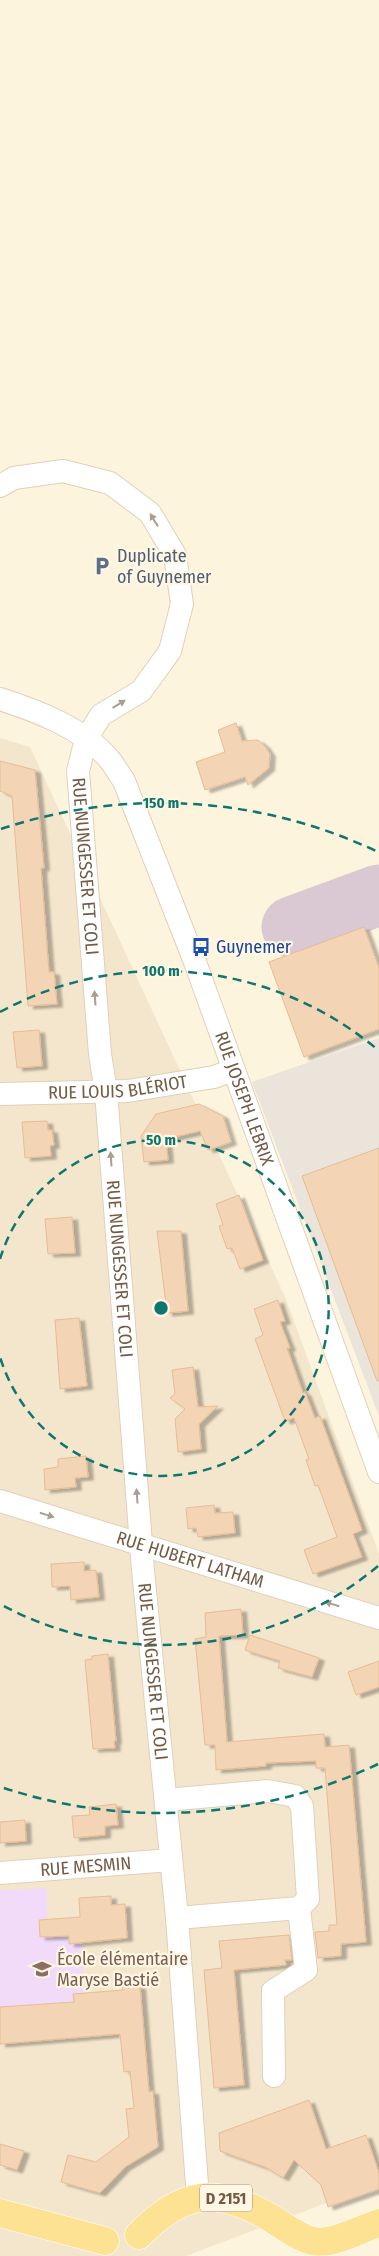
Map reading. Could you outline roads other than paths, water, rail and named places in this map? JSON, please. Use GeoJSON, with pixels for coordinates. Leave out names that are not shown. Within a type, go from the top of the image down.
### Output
{"type":"FeatureCollection","features":[{"type":"Feature","properties":{"kind":"main road","name":"D 2151"},"geometry":{"type":"LineString","coordinates":[[142,2246],[166,2210],[198,2198],[228,2198],[246,2204],[302,2237],[310,2249],[332,2239],[379,2223]]}},
{"type":"Feature","properties":{"kind":"main road"},"geometry":{"type":"LineString","coordinates":[[0,2212],[104,2248],[113,2232],[124,2229],[142,2246]]}},
{"type":"Feature","properties":{"kind":"street","name":"RUE NUNGESSER ET COLI"},"geometry":{"type":"LineString","coordinates":[[0,486],[14,478],[62,471],[110,483],[150,513],[175,555],[182,604],[170,651],[141,691],[101,715],[86,739],[78,771],[142,1544],[177,1918],[198,2198]]}},
{"type":"Feature","properties":{"kind":"street","name":"RUE JOSEPH LEBRIX"},"geometry":{"type":"LineString","coordinates":[[0,699],[56,722],[86,739],[108,758],[124,781],[195,962],[379,1472]]}},
{"type":"Feature","properties":{"kind":"street","name":"RUE LOUIS BLÉRIOT"},"geometry":{"type":"LineString","coordinates":[[0,1094],[128,1091],[214,1077],[233,1070]]}},
{"type":"Feature","properties":{"kind":"street","name":"RUE HUBERT LATHAM"},"geometry":{"type":"LineString","coordinates":[[0,1501],[379,1618]]}},
{"type":"Feature","properties":{"kind":"street"},"geometry":{"type":"LineString","coordinates":[[166,1800],[268,1791],[295,1796],[302,1806],[308,1899],[299,1908],[177,1918]]}},
{"type":"Feature","properties":{"kind":"street","name":"RUE MESMIN"},"geometry":{"type":"LineString","coordinates":[[0,1872],[172,1860]]}},
{"type":"Feature","properties":{"kind":"street"},"geometry":{"type":"LineString","coordinates":[[274,2076],[272,1991],[306,1970],[299,1908]]}},
{"type":"Feature","properties":{"kind":"place","name":"Duplicate of Guynemer"},"geometry":{"type":"Point","coordinates":[102,566]}},
{"type":"Feature","properties":{"kind":"place","name":"Guynemer"},"geometry":{"type":"Point","coordinates":[201,947]}},
{"type":"Feature","properties":{"kind":"place","name":"École élémentaire Maryse Bastié"},"geometry":{"type":"Point","coordinates":[42,1969]}}]}
